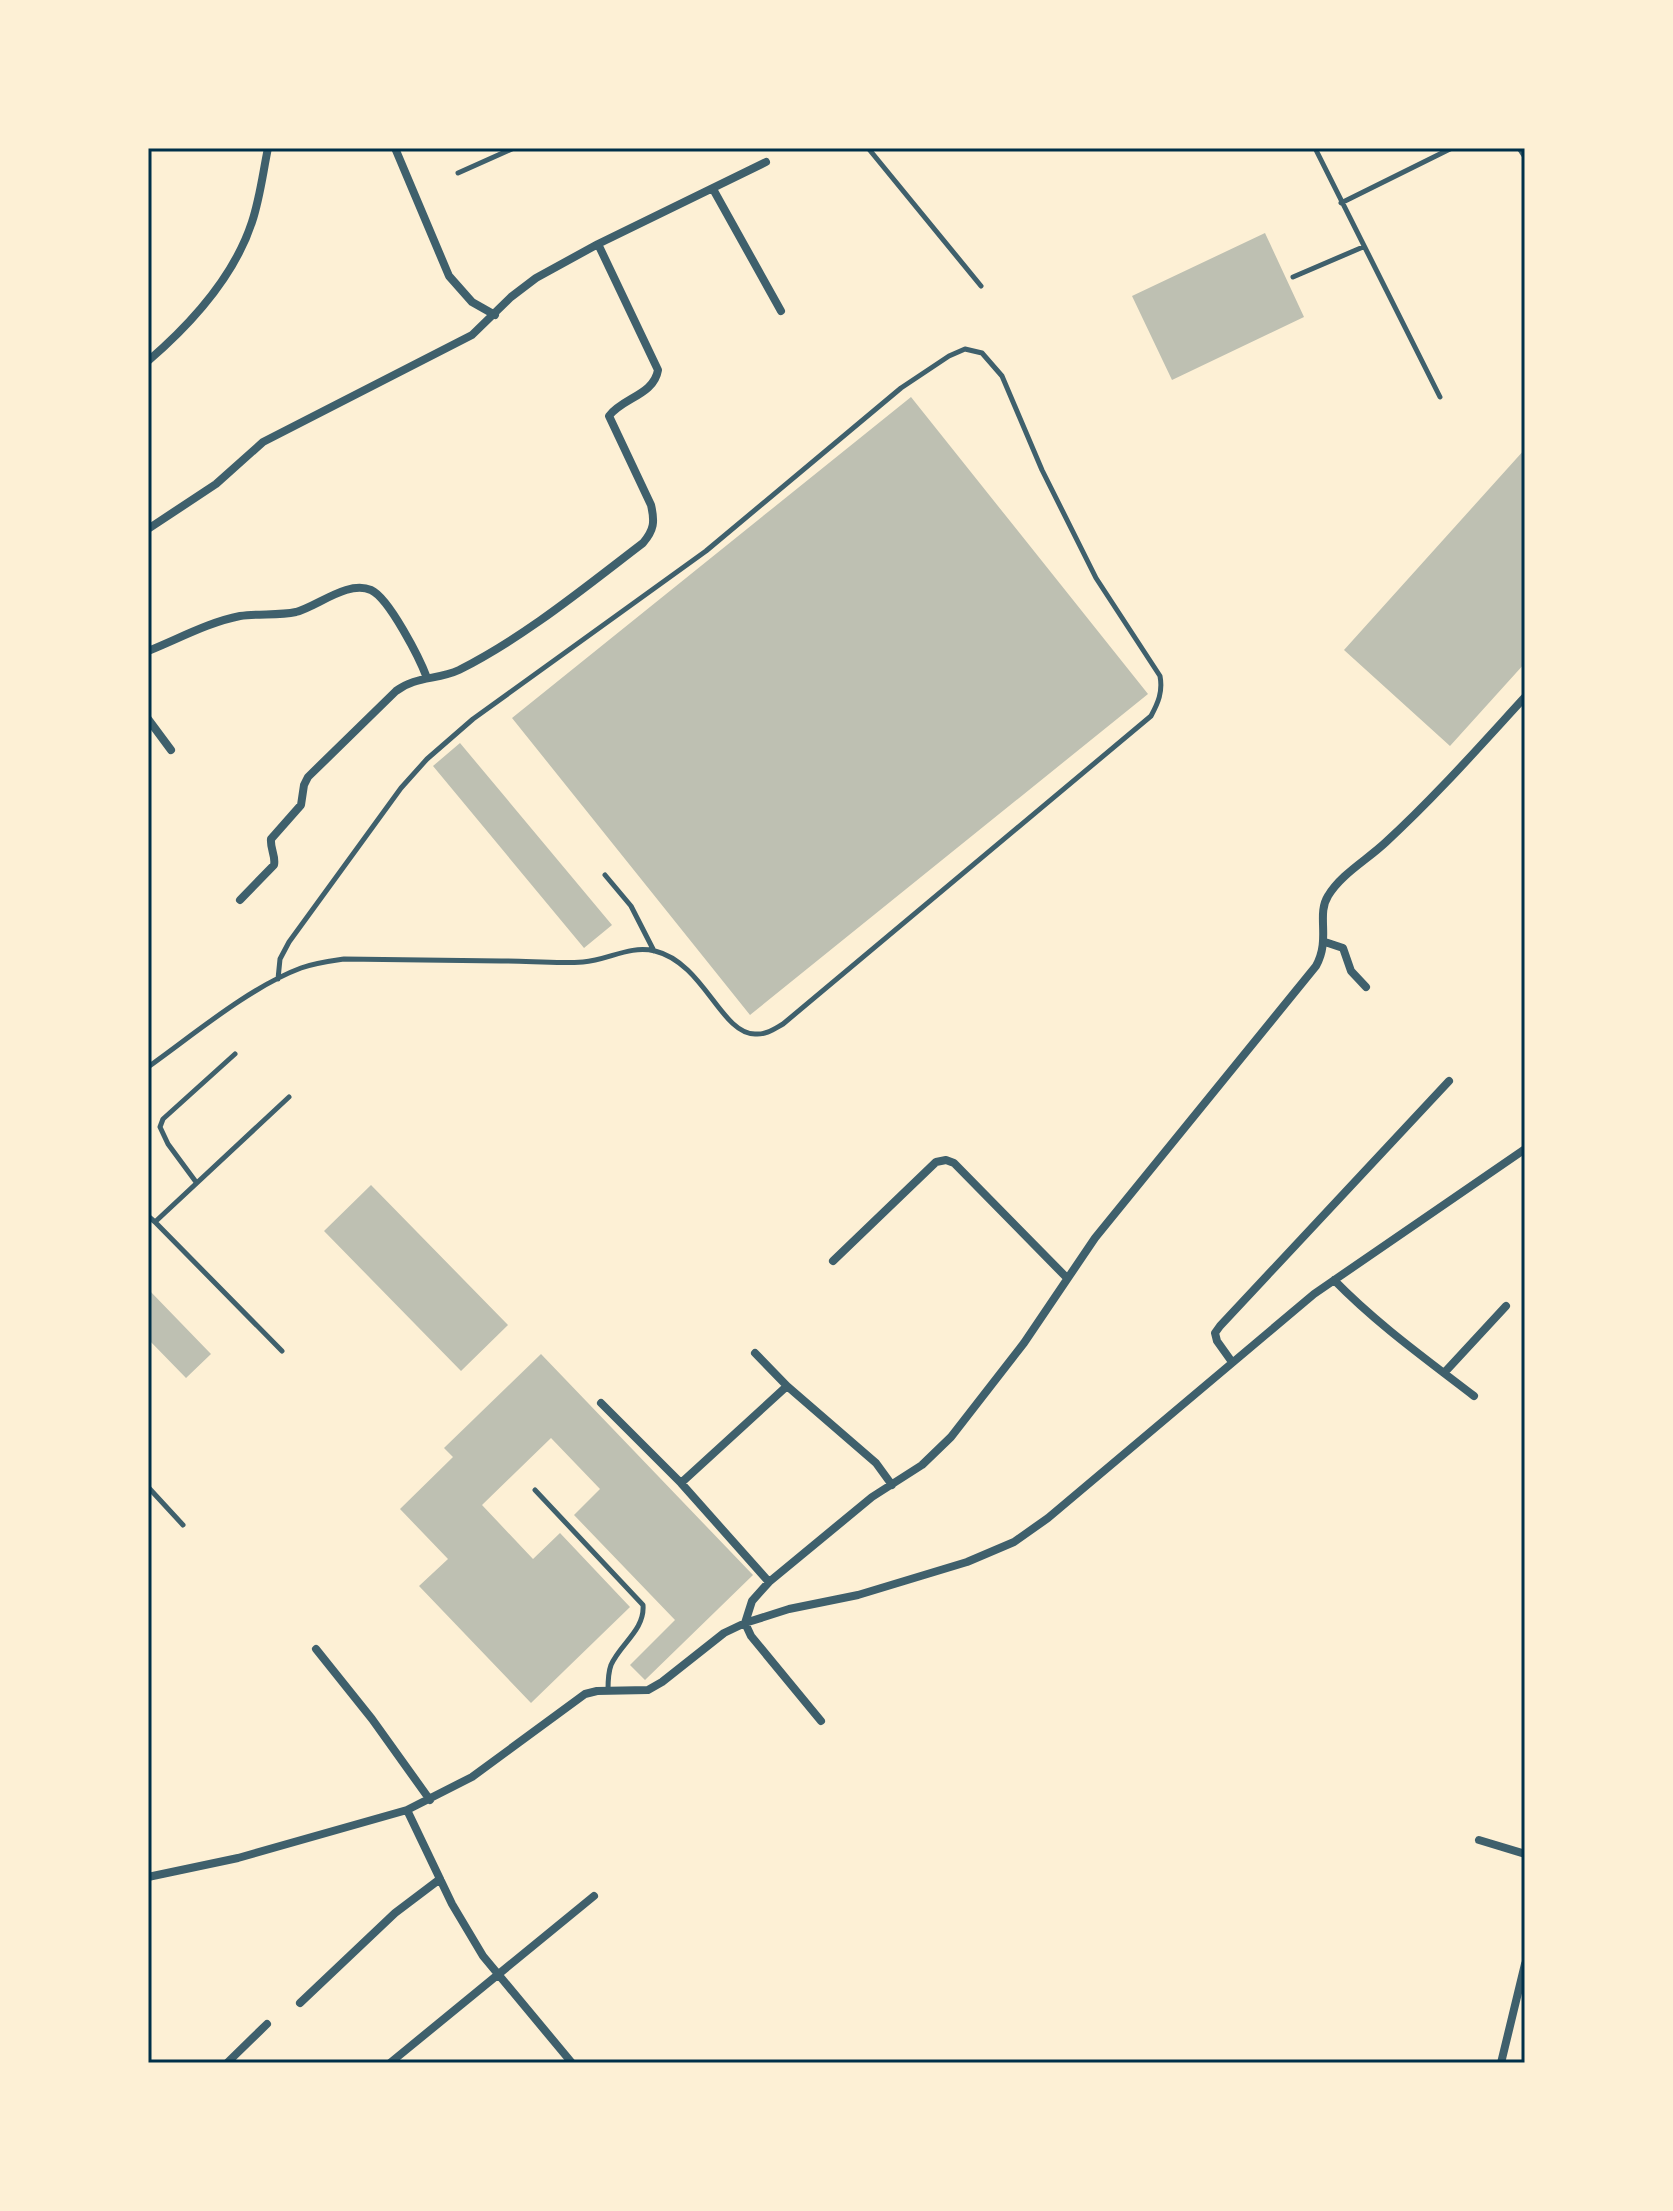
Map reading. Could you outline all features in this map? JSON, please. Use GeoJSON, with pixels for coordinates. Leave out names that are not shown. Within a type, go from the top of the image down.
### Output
{"type":"FeatureCollection","features":[{"type":"Feature","properties":{"kind":"street"},"geometry":{"type":"LineString","coordinates":[[148,361],[177,337],[218,287],[238,256],[253,221],[268,148]]}},
{"type":"Feature","properties":{"kind":"street"},"geometry":{"type":"LineString","coordinates":[[395,148],[449,276],[472,302],[495,315]]}},
{"type":"Feature","properties":{"kind":"street"},"geometry":{"type":"LineString","coordinates":[[148,529],[216,484],[263,442],[472,335],[511,297],[536,278],[598,244],[766,162]]}},
{"type":"Feature","properties":{"kind":"street"},"geometry":{"type":"LineString","coordinates":[[713,189],[781,311]]}},
{"type":"Feature","properties":{"kind":"street"},"geometry":{"type":"LineString","coordinates":[[240,900],[274,865],[276,859],[270,845],[271,839],[301,805],[308,777],[396,691],[412,681],[457,671],[533,626],[643,543],[653,532],[651,505],[609,416],[614,409],[650,387],[658,370],[598,244]]}},
{"type":"Feature","properties":{"kind":"street"},"geometry":{"type":"LineString","coordinates":[[148,651],[232,619],[291,613],[340,592],[358,588],[370,590],[381,598],[420,658],[427,678]]}},
{"type":"Feature","properties":{"kind":"street"},"geometry":{"type":"LineString","coordinates":[[821,1721],[758,1646],[745,1623],[752,1601],[769,1582],[872,1497],[936,1453],[973,1411],[1040,1321],[1066,1277],[1095,1238],[1316,966],[1325,942],[1325,900],[1334,887],[1385,843],[1525,697]]}},
{"type":"Feature","properties":{"kind":"street"},"geometry":{"type":"LineString","coordinates":[[148,719],[171,750]]}},
{"type":"Feature","properties":{"kind":"street"},"geometry":{"type":"LineString","coordinates":[[1325,942],[1343,948],[1351,971],[1366,987]]}},
{"type":"Feature","properties":{"kind":"street"},"geometry":{"type":"LineString","coordinates":[[1232,1362],[1217,1341],[1215,1333],[1220,1326],[1449,1081]]}},
{"type":"Feature","properties":{"kind":"street"},"geometry":{"type":"LineString","coordinates":[[148,1877],[238,1858],[407,1810],[430,1800],[504,1756],[585,1694],[608,1690],[648,1690],[724,1633],[745,1623],[789,1609],[858,1595],[967,1562],[1014,1542],[1048,1518],[1334,1280],[1525,1149]]}},
{"type":"Feature","properties":{"kind":"street"},"geometry":{"type":"LineString","coordinates":[[833,1261],[936,1162],[946,1160],[954,1163],[1066,1277]]}},
{"type":"Feature","properties":{"kind":"street"},"geometry":{"type":"LineString","coordinates":[[1334,1280],[1362,1310],[1474,1396]]}},
{"type":"Feature","properties":{"kind":"street"},"geometry":{"type":"LineString","coordinates":[[1444,1373],[1506,1306]]}},
{"type":"Feature","properties":{"kind":"street"},"geometry":{"type":"LineString","coordinates":[[755,1353],[787,1386],[876,1463],[892,1485]]}},
{"type":"Feature","properties":{"kind":"street"},"geometry":{"type":"LineString","coordinates":[[681,1483],[787,1386]]}},
{"type":"Feature","properties":{"kind":"street"},"geometry":{"type":"LineString","coordinates":[[601,1403],[681,1483],[769,1582]]}},
{"type":"Feature","properties":{"kind":"street"},"geometry":{"type":"LineString","coordinates":[[316,1649],[372,1719],[430,1800]]}},
{"type":"Feature","properties":{"kind":"street"},"geometry":{"type":"LineString","coordinates":[[407,1810],[440,1879],[483,1956],[572,2063]]}},
{"type":"Feature","properties":{"kind":"street"},"geometry":{"type":"LineString","coordinates":[[1479,1840],[1525,1854]]}},
{"type":"Feature","properties":{"kind":"street"},"geometry":{"type":"LineString","coordinates":[[300,2003],[395,1913],[440,1879]]}},
{"type":"Feature","properties":{"kind":"street"},"geometry":{"type":"LineString","coordinates":[[390,2063],[594,1896]]}},
{"type":"Feature","properties":{"kind":"street"},"geometry":{"type":"LineString","coordinates":[[1501,2063],[1525,1964]]}},
{"type":"Feature","properties":{"kind":"street"},"geometry":{"type":"LineString","coordinates":[[227,2063],[267,2024]]}},
{"type":"Feature","properties":{"kind":"lane"},"geometry":{"type":"LineString","coordinates":[[458,173],[514,148]]}},
{"type":"Feature","properties":{"kind":"lane"},"geometry":{"type":"LineString","coordinates":[[868,148],[981,286]]}},
{"type":"Feature","properties":{"kind":"lane"},"geometry":{"type":"LineString","coordinates":[[1315,148],[1440,397]]}},
{"type":"Feature","properties":{"kind":"lane"},"geometry":{"type":"LineString","coordinates":[[1341,203],[1452,148]]}},
{"type":"Feature","properties":{"kind":"lane"},"geometry":{"type":"LineString","coordinates":[[1519,148],[1525,157]]}},
{"type":"Feature","properties":{"kind":"lane"},"geometry":{"type":"LineString","coordinates":[[1293,277],[1363,247]]}},
{"type":"Feature","properties":{"kind":"lane"},"geometry":{"type":"LineString","coordinates":[[148,1067],[278,979],[317,963],[344,959],[585,962],[637,949],[654,951],[685,965],[729,1022],[740,1030],[753,1035],[783,1024],[1151,716],[1160,693],[1160,676],[1096,578],[1042,470],[1002,376],[982,353],[965,349],[949,356],[901,388],[706,551],[473,719],[427,759],[401,788],[289,942],[280,959],[278,979]]}},
{"type":"Feature","properties":{"kind":"lane"},"geometry":{"type":"LineString","coordinates":[[605,875],[631,906],[654,951]]}},
{"type":"Feature","properties":{"kind":"lane"},"geometry":{"type":"LineString","coordinates":[[196,1182],[168,1144],[160,1127],[163,1119],[235,1054]]}},
{"type":"Feature","properties":{"kind":"lane"},"geometry":{"type":"LineString","coordinates":[[155,1222],[289,1097]]}},
{"type":"Feature","properties":{"kind":"lane"},"geometry":{"type":"LineString","coordinates":[[148,1216],[282,1351]]}},
{"type":"Feature","properties":{"kind":"lane"},"geometry":{"type":"LineString","coordinates":[[148,1487],[183,1525]]}},
{"type":"Feature","properties":{"kind":"lane"},"geometry":{"type":"LineString","coordinates":[[535,1490],[643,1605],[641,1623],[612,1662],[608,1690]]}},
{"type":"Feature","properties":{"kind":"building"},"geometry":{"type":"Polygon","coordinates":[[[1265,233],[1304,317],[1172,380],[1132,296],[1265,233]]]}},
{"type":"Feature","properties":{"kind":"building"},"geometry":{"type":"Polygon","coordinates":[[[911,397],[1148,694],[750,1015],[512,718],[911,397]]]}},
{"type":"Feature","properties":{"kind":"building"},"geometry":{"type":"Polygon","coordinates":[[[1525,449],[1525,663],[1450,746],[1344,650],[1525,449]]]}},
{"type":"Feature","properties":{"kind":"building"},"geometry":{"type":"Polygon","coordinates":[[[460,743],[612,925],[584,948],[433,766],[460,743]]]}},
{"type":"Feature","properties":{"kind":"building"},"geometry":{"type":"Polygon","coordinates":[[[371,1185],[508,1325],[461,1371],[324,1231],[371,1185]]]}},
{"type":"Feature","properties":{"kind":"building"},"geometry":{"type":"Polygon","coordinates":[[[148,1289],[211,1354],[186,1378],[148,1339],[148,1289]]]}},
{"type":"Feature","properties":{"kind":"building"},"geometry":{"type":"Polygon","coordinates":[[[541,1354],[753,1575],[645,1680],[630,1665],[675,1620],[574,1515],[600,1489],[551,1438],[482,1505],[533,1559],[560,1533],[630,1607],[531,1703],[419,1586],[448,1559],[400,1509],[453,1457],[444,1448],[541,1354]]]}}]}
